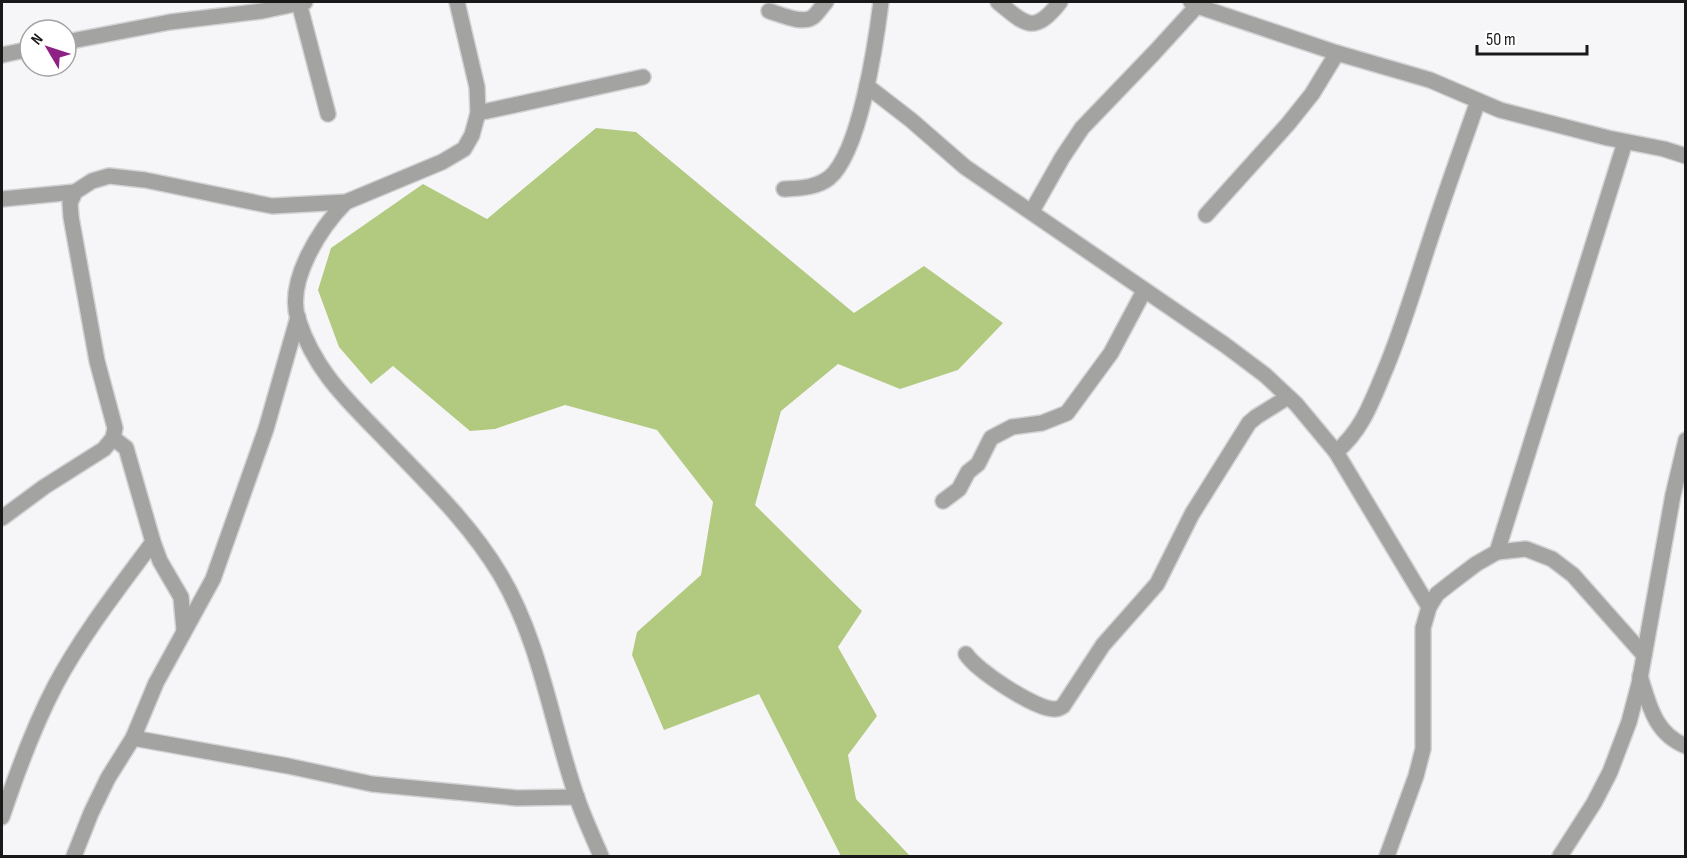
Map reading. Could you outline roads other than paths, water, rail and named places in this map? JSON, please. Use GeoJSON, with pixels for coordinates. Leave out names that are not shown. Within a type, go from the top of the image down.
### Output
{"type":"FeatureCollection","features":[{"type":"Feature","properties":{"kind":"street"},"geometry":{"type":"LineString","coordinates":[[78,40],[170,22],[262,11],[302,2],[328,114]]}},
{"type":"Feature","properties":{"kind":"street"},"geometry":{"type":"LineString","coordinates":[[2,199],[75,192],[92,181],[109,176],[145,180],[272,206],[346,202],[442,162],[464,149],[472,135],[478,113],[477,87],[457,2]]}},
{"type":"Feature","properties":{"kind":"street"},"geometry":{"type":"LineString","coordinates":[[769,11],[801,20],[809,19],[826,2]]}},
{"type":"Feature","properties":{"kind":"street"},"geometry":{"type":"LineString","coordinates":[[784,189],[810,187],[827,179],[839,168],[847,155],[867,86],[881,2]]}},
{"type":"Feature","properties":{"kind":"street"},"geometry":{"type":"LineString","coordinates":[[998,2],[1025,22],[1035,23],[1048,17],[1060,2]]}},
{"type":"Feature","properties":{"kind":"street"},"geometry":{"type":"LineString","coordinates":[[1032,211],[1082,128],[1194,4],[1337,53],[1431,80],[1478,101],[1520,116],[1686,156]]}},
{"type":"Feature","properties":{"kind":"street"},"geometry":{"type":"LineString","coordinates":[[2,55],[18,52]]}},
{"type":"Feature","properties":{"kind":"street"},"geometry":{"type":"LineString","coordinates":[[1206,215],[1288,124],[1312,94],[1337,53]]}},
{"type":"Feature","properties":{"kind":"street"},"geometry":{"type":"LineString","coordinates":[[478,113],[643,77]]}},
{"type":"Feature","properties":{"kind":"street"},"geometry":{"type":"LineString","coordinates":[[867,86],[912,120],[965,167],[1032,211],[1265,375],[1288,397],[1336,452],[1429,607]]}},
{"type":"Feature","properties":{"kind":"street"},"geometry":{"type":"LineString","coordinates":[[1336,452],[1348,442],[1361,424],[1399,337],[1478,101]]}},
{"type":"Feature","properties":{"kind":"street"},"geometry":{"type":"LineString","coordinates":[[1497,552],[1625,142]]}},
{"type":"Feature","properties":{"kind":"street"},"geometry":{"type":"LineString","coordinates":[[2,518],[44,487],[104,449],[113,438],[115,428],[97,362],[71,217],[70,203],[75,192]]}},
{"type":"Feature","properties":{"kind":"street"},"geometry":{"type":"LineString","coordinates":[[346,202],[331,217],[302,268],[296,291],[298,317],[318,364],[338,392],[467,526],[501,575],[532,641],[577,797],[601,856]]}},
{"type":"Feature","properties":{"kind":"street"},"geometry":{"type":"LineString","coordinates":[[943,501],[959,489],[969,472],[978,465],[991,438],[1012,427],[1042,423],[1067,412],[1111,353],[1144,291]]}},
{"type":"Feature","properties":{"kind":"street"},"geometry":{"type":"LineString","coordinates":[[74,856],[108,778],[133,738],[156,682],[213,579],[266,429],[298,317]]}},
{"type":"Feature","properties":{"kind":"street"},"geometry":{"type":"LineString","coordinates":[[966,654],[977,666],[1016,694],[1054,710],[1063,706],[1103,645],[1156,584],[1192,514],[1249,423],[1288,397]]}},
{"type":"Feature","properties":{"kind":"street"},"geometry":{"type":"LineString","coordinates":[[113,438],[126,448],[160,561],[181,597],[184,610],[184,635]]}},
{"type":"Feature","properties":{"kind":"street"},"geometry":{"type":"LineString","coordinates":[[1560,856],[1594,803],[1610,772],[1629,722],[1640,676],[1673,495],[1686,440]]}},
{"type":"Feature","properties":{"kind":"street"},"geometry":{"type":"LineString","coordinates":[[2,817],[26,748],[54,687],[68,662],[153,542]]}},
{"type":"Feature","properties":{"kind":"street"},"geometry":{"type":"LineString","coordinates":[[1387,856],[1416,776],[1423,749],[1423,628],[1429,607],[1437,594],[1451,583],[1497,552],[1526,549],[1552,559],[1574,575],[1644,655]]}},
{"type":"Feature","properties":{"kind":"street"},"geometry":{"type":"LineString","coordinates":[[181,597],[192,599],[204,597]]}},
{"type":"Feature","properties":{"kind":"street"},"geometry":{"type":"LineString","coordinates":[[1640,676],[1651,711],[1658,724],[1675,742],[1686,746]]}},
{"type":"Feature","properties":{"kind":"street"},"geometry":{"type":"LineString","coordinates":[[133,738],[372,784],[517,798],[577,797]]}}]}
